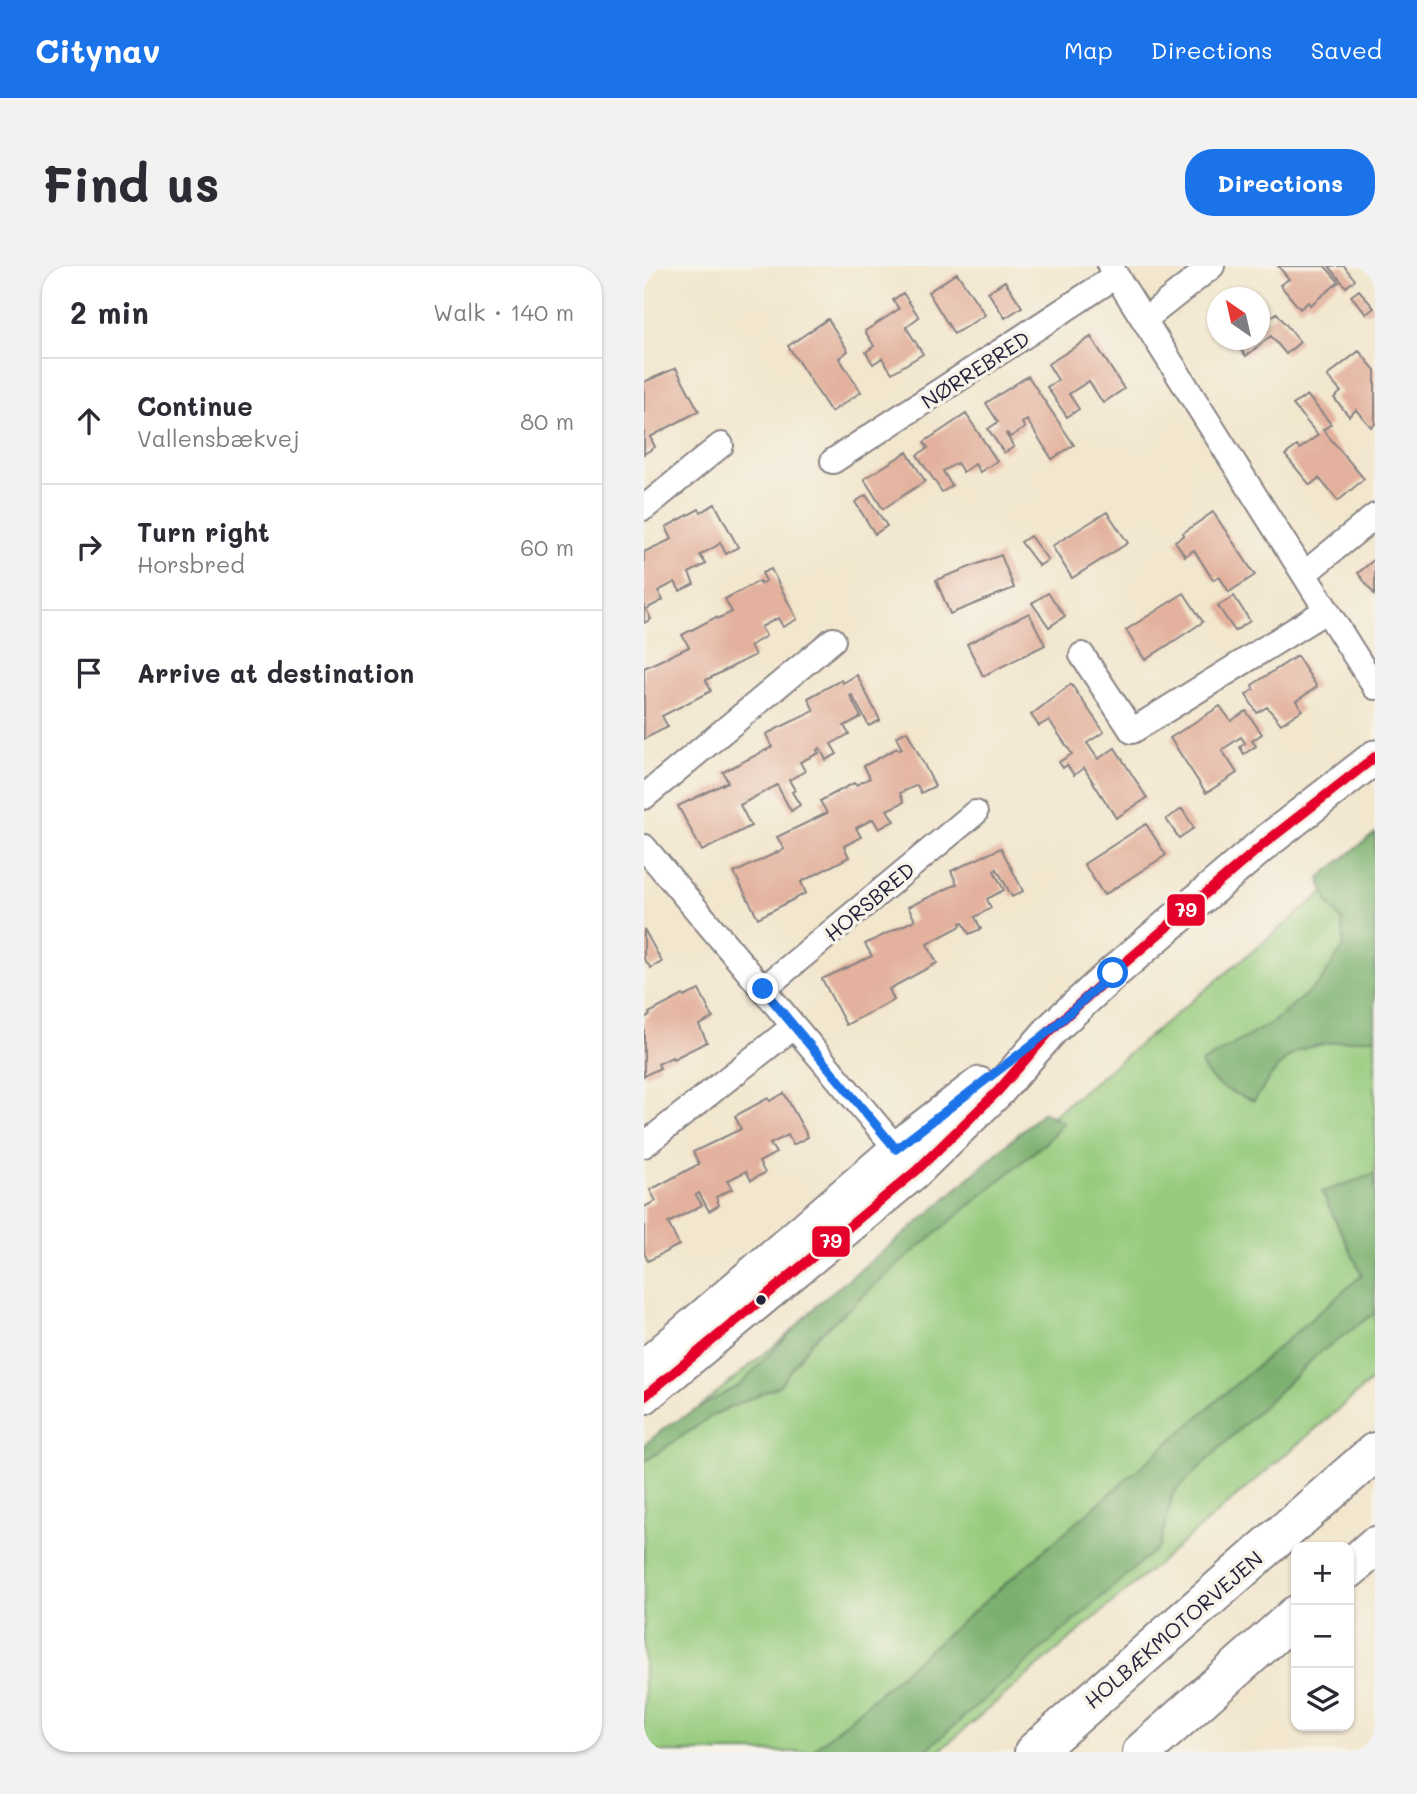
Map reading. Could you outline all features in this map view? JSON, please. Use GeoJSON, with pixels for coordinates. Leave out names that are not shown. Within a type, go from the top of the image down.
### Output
{"type":"FeatureCollection","features":[{"type":"Feature","properties":{"kind":"highway","name":"HOLBÆKMOTORVEJEN"},"geometry":{"type":"LineString","coordinates":[[1034,1752],[1375,1452]]}},
{"type":"Feature","properties":{"kind":"highway"},"geometry":{"type":"LineString","coordinates":[[1354,1565],[1375,1546]]}},
{"type":"Feature","properties":{"kind":"highway"},"geometry":{"type":"LineString","coordinates":[[1142,1752],[1291,1619]]}},
{"type":"Feature","properties":{"kind":"street"},"geometry":{"type":"LineString","coordinates":[[1144,320],[1212,266]]}},
{"type":"Feature","properties":{"kind":"street","name":"NØRREBRED"},"geometry":{"type":"LineString","coordinates":[[833,461],[1113,271],[1375,687]]}},
{"type":"Feature","properties":{"kind":"street"},"geometry":{"type":"LineString","coordinates":[[644,508],[721,444]]}},
{"type":"Feature","properties":{"kind":"street"},"geometry":{"type":"LineString","coordinates":[[1304,574],[1375,516]]}},
{"type":"Feature","properties":{"kind":"street"},"geometry":{"type":"LineString","coordinates":[[1082,655],[1132,731],[1327,610]]}},
{"type":"Feature","properties":{"kind":"street"},"geometry":{"type":"LineString","coordinates":[[644,797],[833,640]]}},
{"type":"Feature","properties":{"kind":"street"},"geometry":{"type":"LineString","coordinates":[[644,1396],[1113,973],[1266,842],[1375,757]]}},
{"type":"Feature","properties":{"kind":"street"},"geometry":{"type":"LineString","coordinates":[[1178,918],[1375,783]]}},
{"type":"Feature","properties":{"kind":"street","name":"HORSBRED"},"geometry":{"type":"LineString","coordinates":[[763,989],[975,813]]}},
{"type":"Feature","properties":{"kind":"street"},"geometry":{"type":"LineString","coordinates":[[646,853],[906,1160]]}},
{"type":"Feature","properties":{"kind":"street"},"geometry":{"type":"LineString","coordinates":[[644,1145],[793,1027]]}},
{"type":"Feature","properties":{"kind":"street"},"geometry":{"type":"LineString","coordinates":[[644,1367],[906,1160]]}},
{"type":"Feature","properties":{"kind":"green space"},"geometry":{"type":"Polygon","coordinates":[[[1375,833],[1375,1038],[1324,1044],[1298,1051],[1278,1067],[1254,1101],[1223,1088],[1210,1078],[1201,1063],[1273,1022],[1320,982],[1344,946],[1342,921],[1328,903],[1319,878],[1375,833]]]}},
{"type":"Feature","properties":{"kind":"green space"},"geometry":{"type":"Polygon","coordinates":[[[1375,850],[1375,1378],[938,1752],[644,1752],[644,1453],[1375,850]]]}},
{"type":"Feature","properties":{"kind":"green space"},"geometry":{"type":"Polygon","coordinates":[[[1043,1112],[1063,1123],[1046,1142],[900,1263],[813,1340],[779,1386],[715,1414],[644,1462],[644,1445],[666,1427],[741,1384],[819,1303],[925,1217],[1043,1112]]]}},
{"type":"Feature","properties":{"kind":"green space"},"geometry":{"type":"Polygon","coordinates":[[[1375,1174],[1375,1313],[1319,1353],[1173,1493],[1160,1546],[924,1752],[811,1752],[1362,1275],[1322,1192],[1375,1174]]]}},
{"type":"Feature","properties":{"kind":"building"},"geometry":{"type":"Polygon","coordinates":[[[1278,266],[1325,266],[1339,282],[1310,305],[1308,302],[1300,309],[1280,285],[1289,279],[1278,266]]]}},
{"type":"Feature","properties":{"kind":"building"},"geometry":{"type":"Polygon","coordinates":[[[1329,266],[1344,266],[1355,280],[1346,287],[1329,266]]]}},
{"type":"Feature","properties":{"kind":"building"},"geometry":{"type":"Polygon","coordinates":[[[957,273],[985,315],[954,334],[928,292],[957,273]]]}},
{"type":"Feature","properties":{"kind":"building"},"geometry":{"type":"Polygon","coordinates":[[[1005,281],[1022,307],[1005,318],[988,292],[1005,281]]]}},
{"type":"Feature","properties":{"kind":"building"},"geometry":{"type":"Polygon","coordinates":[[[1359,290],[1374,308],[1366,314],[1351,296],[1359,290]]]}},
{"type":"Feature","properties":{"kind":"building"},"geometry":{"type":"Polygon","coordinates":[[[903,293],[919,317],[906,327],[923,354],[892,373],[882,358],[873,364],[866,352],[874,346],[865,331],[899,309],[893,300],[903,293]]]}},
{"type":"Feature","properties":{"kind":"building"},"geometry":{"type":"Polygon","coordinates":[[[1277,313],[1300,342],[1286,354],[1270,337],[1270,318],[1277,313]]]}},
{"type":"Feature","properties":{"kind":"building"},"geometry":{"type":"Polygon","coordinates":[[[828,319],[848,351],[839,358],[861,392],[831,412],[788,346],[828,319]]]}},
{"type":"Feature","properties":{"kind":"building"},"geometry":{"type":"Polygon","coordinates":[[[1091,337],[1124,389],[1103,403],[1089,381],[1069,394],[1079,409],[1067,417],[1047,387],[1058,380],[1048,364],[1091,337]]]}},
{"type":"Feature","properties":{"kind":"building"},"geometry":{"type":"Polygon","coordinates":[[[1241,350],[1254,350],[1246,356],[1241,350]]]}},
{"type":"Feature","properties":{"kind":"building"},"geometry":{"type":"Polygon","coordinates":[[[1359,351],[1375,370],[1375,424],[1371,427],[1356,410],[1349,416],[1334,398],[1341,392],[1327,376],[1359,351]]]}},
{"type":"Feature","properties":{"kind":"building"},"geometry":{"type":"Polygon","coordinates":[[[676,368],[699,411],[650,437],[655,447],[644,454],[644,382],[676,368]]]}},
{"type":"Feature","properties":{"kind":"building"},"geometry":{"type":"Polygon","coordinates":[[[1028,376],[1074,445],[1052,459],[1027,420],[1022,423],[1025,428],[1010,437],[1006,434],[1014,447],[1004,453],[988,429],[998,422],[986,403],[1028,376]]]}},
{"type":"Feature","properties":{"kind":"building"},"geometry":{"type":"Polygon","coordinates":[[[1307,395],[1331,424],[1323,430],[1364,479],[1338,501],[1319,478],[1310,485],[1285,455],[1297,446],[1300,449],[1318,435],[1293,405],[1307,395]]]}},
{"type":"Feature","properties":{"kind":"building"},"geometry":{"type":"Polygon","coordinates":[[[966,414],[997,461],[980,472],[975,464],[963,472],[957,463],[943,471],[952,486],[942,492],[917,455],[928,448],[924,442],[966,414]]]}},
{"type":"Feature","properties":{"kind":"building"},"geometry":{"type":"Polygon","coordinates":[[[907,452],[925,481],[883,509],[864,479],[907,452]]]}},
{"type":"Feature","properties":{"kind":"building"},"geometry":{"type":"Polygon","coordinates":[[[866,495],[887,526],[875,534],[855,502],[866,495]]]}},
{"type":"Feature","properties":{"kind":"building"},"geometry":{"type":"Polygon","coordinates":[[[715,504],[738,547],[726,554],[720,542],[700,555],[706,564],[689,573],[694,584],[680,591],[675,582],[658,591],[663,600],[646,609],[651,619],[644,623],[644,552],[672,539],[666,527],[699,509],[701,512],[715,504]]]}},
{"type":"Feature","properties":{"kind":"building"},"geometry":{"type":"Polygon","coordinates":[[[1107,512],[1128,543],[1072,578],[1052,546],[1107,512]]]}},
{"type":"Feature","properties":{"kind":"building"},"geometry":{"type":"Polygon","coordinates":[[[1213,512],[1255,575],[1229,592],[1219,576],[1213,580],[1194,550],[1185,556],[1175,541],[1213,512]]]}},
{"type":"Feature","properties":{"kind":"building"},"geometry":{"type":"Polygon","coordinates":[[[1030,536],[1048,560],[1039,566],[1021,542],[1030,536]]]}},
{"type":"Feature","properties":{"kind":"building"},"geometry":{"type":"Polygon","coordinates":[[[1001,555],[1014,588],[950,614],[936,580],[1001,555]]]}},
{"type":"Feature","properties":{"kind":"building"},"geometry":{"type":"Polygon","coordinates":[[[1375,559],[1375,595],[1358,573],[1375,559]]]}},
{"type":"Feature","properties":{"kind":"building"},"geometry":{"type":"Polygon","coordinates":[[[771,569],[797,619],[783,627],[778,618],[761,627],[766,636],[750,646],[755,655],[706,680],[711,691],[662,716],[668,727],[644,739],[644,668],[689,647],[682,635],[716,617],[717,619],[732,612],[725,599],[759,581],[760,584],[766,581],[762,573],[771,569]]]}},
{"type":"Feature","properties":{"kind":"building"},"geometry":{"type":"Polygon","coordinates":[[[1048,593],[1065,616],[1049,627],[1032,603],[1048,593]]]}},
{"type":"Feature","properties":{"kind":"building"},"geometry":{"type":"Polygon","coordinates":[[[1184,593],[1203,622],[1145,660],[1126,630],[1184,593]]]}},
{"type":"Feature","properties":{"kind":"building"},"geometry":{"type":"Polygon","coordinates":[[[1234,596],[1250,621],[1235,631],[1218,606],[1234,596]]]}},
{"type":"Feature","properties":{"kind":"building"},"geometry":{"type":"Polygon","coordinates":[[[1029,613],[1045,645],[983,676],[967,644],[1029,613]]]}},
{"type":"Feature","properties":{"kind":"building"},"geometry":{"type":"Polygon","coordinates":[[[1297,656],[1317,687],[1296,701],[1302,710],[1281,724],[1267,707],[1257,713],[1246,695],[1254,689],[1252,685],[1297,656]]]}},
{"type":"Feature","properties":{"kind":"building"},"geometry":{"type":"Polygon","coordinates":[[[857,675],[880,720],[869,726],[852,695],[850,696],[861,717],[844,726],[849,734],[831,744],[837,754],[826,760],[820,748],[817,750],[819,753],[800,762],[805,771],[789,780],[800,805],[791,811],[777,785],[740,805],[751,826],[702,851],[678,806],[728,782],[723,772],[772,747],[766,734],[814,711],[808,698],[841,680],[843,683],[857,675]]]}},
{"type":"Feature","properties":{"kind":"building"},"geometry":{"type":"Polygon","coordinates":[[[1071,684],[1104,732],[1087,743],[1098,759],[1115,748],[1147,798],[1116,818],[1084,768],[1074,775],[1067,765],[1063,768],[1059,762],[1072,754],[1049,720],[1039,726],[1031,715],[1071,684]]]}},
{"type":"Feature","properties":{"kind":"building"},"geometry":{"type":"Polygon","coordinates":[[[1220,706],[1231,721],[1246,711],[1262,734],[1252,741],[1256,746],[1244,754],[1240,747],[1245,743],[1241,737],[1222,750],[1237,773],[1206,793],[1170,738],[1220,706]]]}},
{"type":"Feature","properties":{"kind":"building"},"geometry":{"type":"Polygon","coordinates":[[[907,731],[935,786],[921,793],[917,785],[900,793],[904,802],[887,810],[894,821],[879,829],[873,819],[856,828],[861,837],[844,846],[849,857],[801,882],[806,893],[758,918],[734,873],[784,849],[777,837],[827,813],[820,801],[854,783],[856,785],[870,778],[864,766],[897,748],[902,749],[896,737],[907,731]]]}},
{"type":"Feature","properties":{"kind":"building"},"geometry":{"type":"Polygon","coordinates":[[[1182,809],[1194,828],[1179,838],[1166,819],[1182,809]]]}},
{"type":"Feature","properties":{"kind":"building"},"geometry":{"type":"Polygon","coordinates":[[[1146,824],[1166,855],[1104,895],[1084,864],[1146,824]]]}},
{"type":"Feature","properties":{"kind":"building"},"geometry":{"type":"Polygon","coordinates":[[[1001,848],[1023,891],[1012,897],[997,869],[994,871],[1004,890],[987,899],[991,908],[975,917],[981,929],[969,934],[963,922],[960,923],[961,926],[927,944],[937,963],[889,989],[894,1000],[846,1025],[822,979],[872,956],[865,944],[915,920],[908,907],[957,884],[951,871],[1001,848]]]}},
{"type":"Feature","properties":{"kind":"building"},"geometry":{"type":"Polygon","coordinates":[[[644,929],[662,962],[651,968],[644,959],[644,929]]]}},
{"type":"Feature","properties":{"kind":"building"},"geometry":{"type":"Polygon","coordinates":[[[699,990],[713,1018],[699,1025],[707,1042],[658,1064],[660,1068],[644,1076],[644,1018],[683,995],[684,997],[699,990]]]}},
{"type":"Feature","properties":{"kind":"building"},"geometry":{"type":"Polygon","coordinates":[[[784,1093],[808,1137],[793,1145],[788,1135],[770,1144],[776,1153],[759,1162],[765,1173],[751,1180],[746,1171],[727,1181],[732,1189],[716,1197],[719,1205],[709,1211],[699,1193],[696,1195],[702,1205],[668,1223],[679,1245],[648,1261],[644,1253],[644,1207],[656,1201],[650,1190],[699,1164],[693,1152],[741,1129],[735,1116],[768,1098],[770,1101],[784,1093]]]}},
{"type":"Feature","properties":{"kind":"transit line","name":"79"},"geometry":{"type":"LineString","coordinates":[[644,1397],[916,1171],[998,1091],[1052,1029],[1113,973],[1266,842],[1375,757]]}},
{"type":"Feature","properties":{"kind":"route"},"geometry":{"type":"LineString","coordinates":[[763,989],[896,1149],[1052,1029],[1113,973]]}}]}
